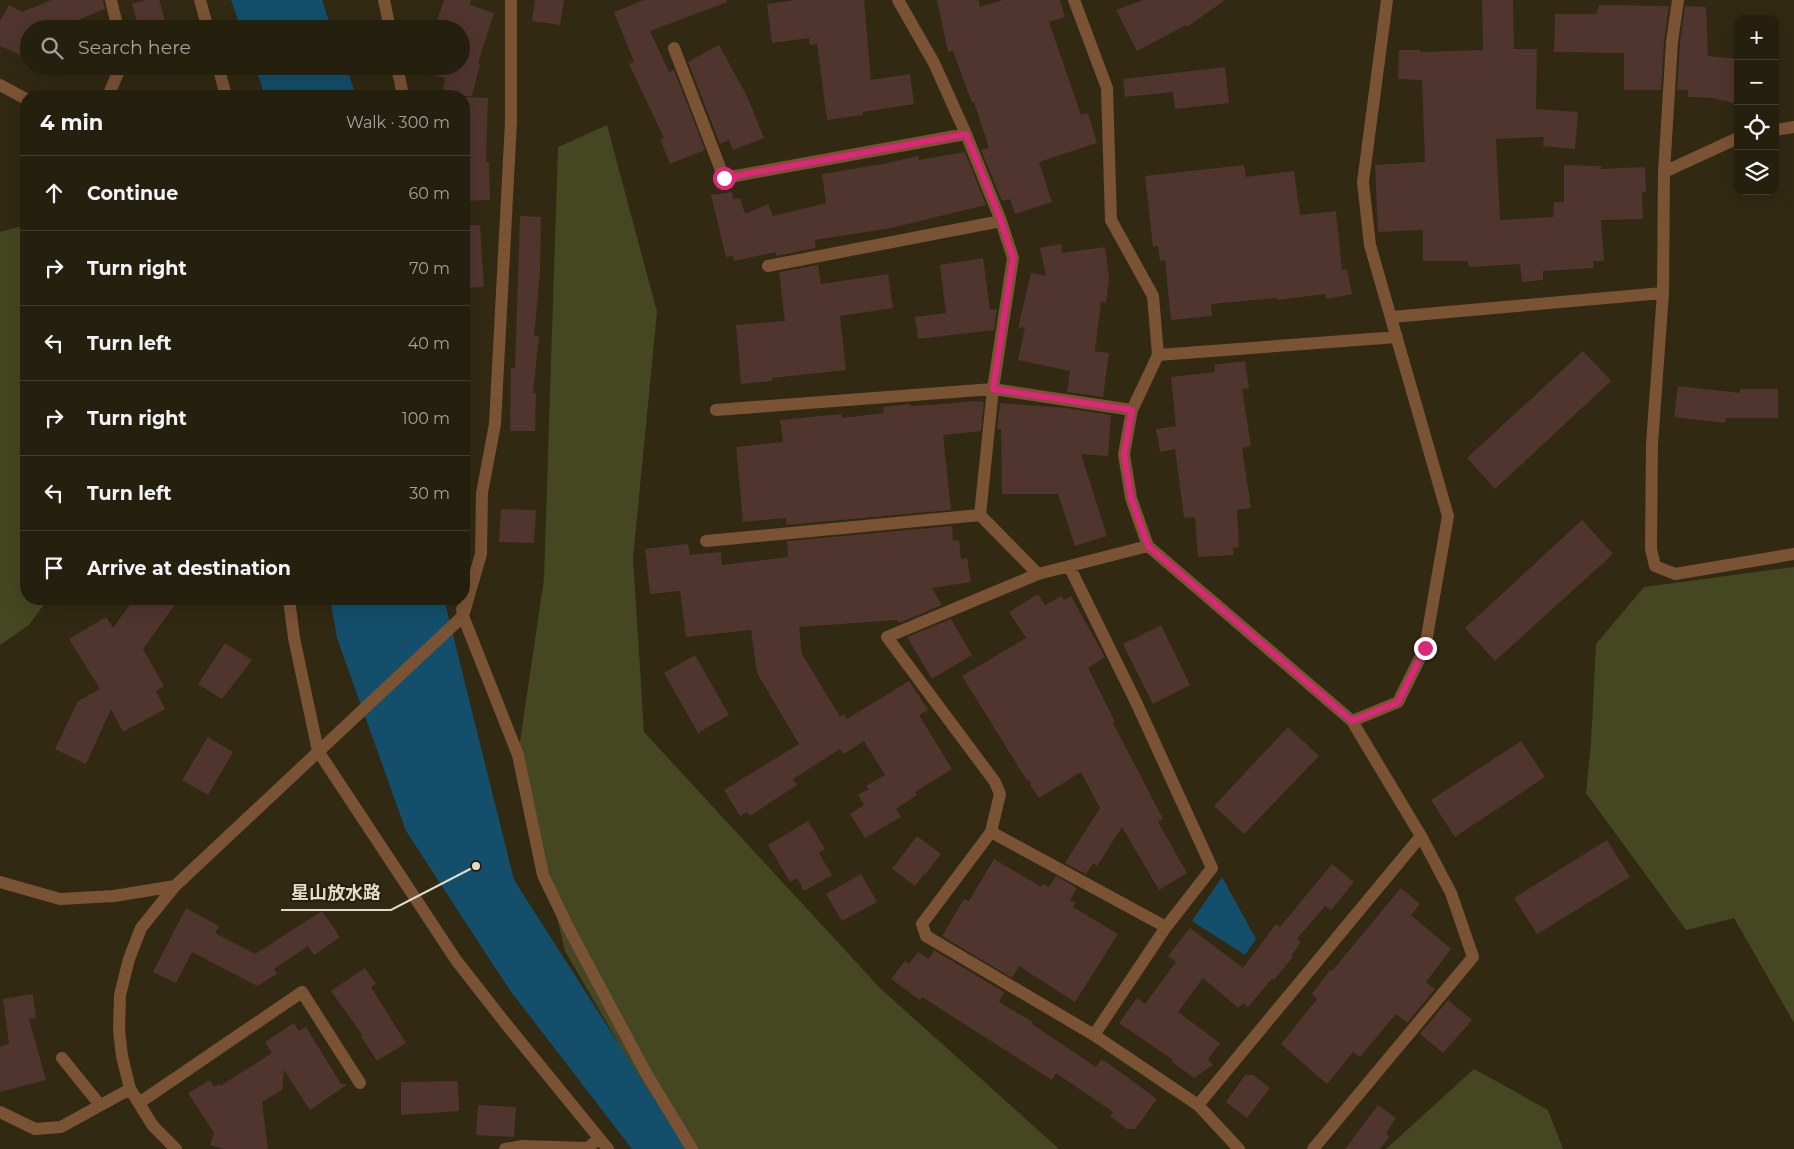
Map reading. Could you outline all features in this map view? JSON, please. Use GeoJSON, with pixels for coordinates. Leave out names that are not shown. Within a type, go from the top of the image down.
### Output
{"type":"FeatureCollection","features":[{"type":"Feature","properties":{"kind":"street"},"geometry":{"type":"LineString","coordinates":[[111,0],[116,20]]}},
{"type":"Feature","properties":{"kind":"street"},"geometry":{"type":"LineString","coordinates":[[200,0],[206,20]]}},
{"type":"Feature","properties":{"kind":"street"},"geometry":{"type":"LineString","coordinates":[[384,0],[388,20]]}},
{"type":"Feature","properties":{"kind":"street"},"geometry":{"type":"LineString","coordinates":[[470,592],[481,554],[482,493],[495,424],[511,122],[510,0]]}},
{"type":"Feature","properties":{"kind":"street"},"geometry":{"type":"LineString","coordinates":[[898,0],[934,63],[966,134],[1001,221],[1013,258],[993,389],[980,514],[1038,574]]}},
{"type":"Feature","properties":{"kind":"street"},"geometry":{"type":"LineString","coordinates":[[1074,0],[1107,88],[1111,220],[1153,296],[1158,355],[1132,410],[1124,454],[1131,498],[1148,546],[1352,721],[1421,836],[1451,893],[1473,958],[1313,1149]]}},
{"type":"Feature","properties":{"kind":"street"},"geometry":{"type":"LineString","coordinates":[[1352,721],[1398,702],[1425,648],[1448,516],[1370,245],[1363,182],[1387,0]]}},
{"type":"Feature","properties":{"kind":"street"},"geometry":{"type":"LineString","coordinates":[[1678,0],[1672,42],[1664,172],[1663,293],[1652,444],[1652,549],[1655,566],[1675,574],[1794,554]]}},
{"type":"Feature","properties":{"kind":"street"},"geometry":{"type":"LineString","coordinates":[[674,48],[724,178],[966,134]]}},
{"type":"Feature","properties":{"kind":"street"},"geometry":{"type":"LineString","coordinates":[[110,90],[116,75]]}},
{"type":"Feature","properties":{"kind":"street"},"geometry":{"type":"LineString","coordinates":[[220,75],[224,90]]}},
{"type":"Feature","properties":{"kind":"street"},"geometry":{"type":"LineString","coordinates":[[399,75],[402,90]]}},
{"type":"Feature","properties":{"kind":"street"},"geometry":{"type":"LineString","coordinates":[[0,84],[20,95]]}},
{"type":"Feature","properties":{"kind":"street"},"geometry":{"type":"LineString","coordinates":[[1779,129],[1794,127]]}},
{"type":"Feature","properties":{"kind":"street"},"geometry":{"type":"LineString","coordinates":[[1664,172],[1734,140]]}},
{"type":"Feature","properties":{"kind":"street"},"geometry":{"type":"LineString","coordinates":[[768,266],[1001,221]]}},
{"type":"Feature","properties":{"kind":"street"},"geometry":{"type":"LineString","coordinates":[[1392,317],[1663,293]]}},
{"type":"Feature","properties":{"kind":"street"},"geometry":{"type":"LineString","coordinates":[[1158,355],[1398,337]]}},
{"type":"Feature","properties":{"kind":"street"},"geometry":{"type":"LineString","coordinates":[[716,410],[993,389],[1132,410]]}},
{"type":"Feature","properties":{"kind":"street"},"geometry":{"type":"LineString","coordinates":[[706,541],[980,514]]}},
{"type":"Feature","properties":{"kind":"street"},"geometry":{"type":"LineString","coordinates":[[1148,546],[1038,574],[888,637],[995,782],[1000,794],[992,832],[922,924],[926,936],[1094,1035],[1198,1105],[1239,1149]]}},
{"type":"Feature","properties":{"kind":"street"},"geometry":{"type":"LineString","coordinates":[[1069,566],[1136,702],[1212,868],[1166,928],[1094,1035]]}},
{"type":"Feature","properties":{"kind":"street"},"geometry":{"type":"LineString","coordinates":[[290,605],[294,638],[318,751],[456,960],[608,1149]]}},
{"type":"Feature","properties":{"kind":"street"},"geometry":{"type":"LineString","coordinates":[[461,605],[463,616],[518,754],[543,875],[569,929],[646,1074],[692,1149]]}},
{"type":"Feature","properties":{"kind":"street"},"geometry":{"type":"LineString","coordinates":[[176,1149],[152,1126],[130,1089],[122,1056],[119,1030],[120,995],[129,959],[141,928],[175,886],[463,616],[466,605]]}},
{"type":"Feature","properties":{"kind":"street"},"geometry":{"type":"LineString","coordinates":[[992,832],[1166,928]]}},
{"type":"Feature","properties":{"kind":"street"},"geometry":{"type":"LineString","coordinates":[[1198,1105],[1421,836]]}},
{"type":"Feature","properties":{"kind":"street"},"geometry":{"type":"LineString","coordinates":[[0,882],[60,899],[114,896],[175,886]]}},
{"type":"Feature","properties":{"kind":"street"},"geometry":{"type":"LineString","coordinates":[[139,1103],[302,992],[360,1083]]}},
{"type":"Feature","properties":{"kind":"street"},"geometry":{"type":"LineString","coordinates":[[62,1058],[100,1105]]}},
{"type":"Feature","properties":{"kind":"street"},"geometry":{"type":"LineString","coordinates":[[2,1114],[35,1129],[61,1127],[130,1089]]}},
{"type":"Feature","properties":{"kind":"street"},"geometry":{"type":"LineString","coordinates":[[505,1149],[523,1146],[588,1148],[599,1138]]}},
{"type":"Feature","properties":{"kind":"green space"},"geometry":{"type":"Polygon","coordinates":[[[607,125],[657,312],[633,558],[644,732],[880,988],[1059,1149],[680,1149],[565,951],[518,755],[544,579],[558,147],[607,125]]]}},
{"type":"Feature","properties":{"kind":"green space"},"geometry":{"type":"Polygon","coordinates":[[[20,227],[20,605],[44,605],[29,625],[0,645],[0,232],[20,227]]]}},
{"type":"Feature","properties":{"kind":"green space"},"geometry":{"type":"Polygon","coordinates":[[[1794,567],[1794,1023],[1734,918],[1686,930],[1586,793],[1591,743],[1596,644],[1644,587],[1794,567]]]}},
{"type":"Feature","properties":{"kind":"green space"},"geometry":{"type":"Polygon","coordinates":[[[1474,1069],[1548,1110],[1563,1149],[1386,1149],[1474,1069]]]}},
{"type":"Feature","properties":{"kind":"water"},"geometry":{"type":"Polygon","coordinates":[[[231,0],[322,0],[329,20],[238,20],[231,0]]]}},
{"type":"Feature","properties":{"kind":"water"},"geometry":{"type":"Polygon","coordinates":[[[258,75],[349,75],[354,90],[263,90],[258,75]]]}},
{"type":"Feature","properties":{"kind":"water"},"geometry":{"type":"Polygon","coordinates":[[[331,605],[445,605],[514,880],[686,1149],[632,1149],[509,989],[406,831],[337,638],[331,605]]]}},
{"type":"Feature","properties":{"kind":"water"},"geometry":{"type":"Polygon","coordinates":[[[1222,877],[1256,939],[1245,955],[1192,921],[1222,877]]]}},
{"type":"Feature","properties":{"kind":"building"},"geometry":{"type":"Polygon","coordinates":[[[52,0],[103,0],[105,9],[79,20],[20,20],[20,55],[0,46],[0,21],[9,5],[22,12],[52,0]]]}},
{"type":"Feature","properties":{"kind":"building"},"geometry":{"type":"Polygon","coordinates":[[[146,0],[159,0],[165,20],[136,20],[132,4],[146,0]]]}},
{"type":"Feature","properties":{"kind":"building"},"geometry":{"type":"Polygon","coordinates":[[[444,0],[471,0],[470,5],[494,13],[478,63],[480,64],[472,96],[470,96],[470,90],[443,90],[445,78],[433,75],[470,75],[470,20],[437,20],[444,0]]]}},
{"type":"Feature","properties":{"kind":"building"},"geometry":{"type":"Polygon","coordinates":[[[535,0],[564,0],[560,25],[532,21],[535,0]]]}},
{"type":"Feature","properties":{"kind":"building"},"geometry":{"type":"Polygon","coordinates":[[[644,0],[726,0],[727,2],[650,31],[669,72],[674,70],[705,150],[670,164],[660,139],[664,138],[629,64],[634,62],[614,12],[644,0]]]}},
{"type":"Feature","properties":{"kind":"building"},"geometry":{"type":"Polygon","coordinates":[[[795,0],[864,0],[871,80],[910,74],[914,104],[863,112],[863,115],[827,120],[817,44],[810,45],[809,38],[772,43],[767,4],[795,0]]]}},
{"type":"Feature","properties":{"kind":"building"},"geometry":{"type":"Polygon","coordinates":[[[937,0],[979,0],[980,7],[1003,0],[1060,0],[1065,17],[1049,22],[1081,115],[1088,113],[1097,143],[1039,162],[1052,202],[1015,214],[1010,199],[1002,201],[981,150],[989,148],[974,102],[972,103],[953,51],[948,52],[937,0]]]}},
{"type":"Feature","properties":{"kind":"building"},"geometry":{"type":"Polygon","coordinates":[[[1143,0],[1225,0],[1187,27],[1186,25],[1137,51],[1116,10],[1143,0]]]}},
{"type":"Feature","properties":{"kind":"building"},"geometry":{"type":"Polygon","coordinates":[[[1482,0],[1513,0],[1514,49],[1537,49],[1536,109],[1578,112],[1575,149],[1543,146],[1544,137],[1496,139],[1500,220],[1553,217],[1554,202],[1564,202],[1564,165],[1601,166],[1601,169],[1645,167],[1646,192],[1642,192],[1643,219],[1601,220],[1604,261],[1593,261],[1594,268],[1543,271],[1543,280],[1522,282],[1520,264],[1469,267],[1468,261],[1423,261],[1423,230],[1378,232],[1375,165],[1425,162],[1422,80],[1398,79],[1399,50],[1420,50],[1420,52],[1483,50],[1482,0]]]}},
{"type":"Feature","properties":{"kind":"building"},"geometry":{"type":"Polygon","coordinates":[[[1599,5],[1669,6],[1664,42],[1661,90],[1624,90],[1624,53],[1554,52],[1555,14],[1596,14],[1599,5]]]}},
{"type":"Feature","properties":{"kind":"building"},"geometry":{"type":"Polygon","coordinates":[[[1685,6],[1706,7],[1708,56],[1734,59],[1734,103],[1713,98],[1688,97],[1688,90],[1677,90],[1685,6]]]}},
{"type":"Feature","properties":{"kind":"building"},"geometry":{"type":"Polygon","coordinates":[[[719,45],[747,96],[764,138],[733,150],[729,140],[720,144],[688,62],[719,45]]]}},
{"type":"Feature","properties":{"kind":"building"},"geometry":{"type":"Polygon","coordinates":[[[1225,67],[1229,103],[1175,109],[1173,92],[1125,97],[1123,79],[1225,67]]]}},
{"type":"Feature","properties":{"kind":"building"},"geometry":{"type":"Polygon","coordinates":[[[470,97],[488,98],[486,162],[489,162],[490,200],[470,201],[470,97]]]}},
{"type":"Feature","properties":{"kind":"building"},"geometry":{"type":"Polygon","coordinates":[[[965,152],[986,205],[891,228],[815,240],[816,248],[776,256],[776,252],[734,261],[733,256],[726,257],[711,195],[732,192],[733,199],[740,198],[745,214],[768,204],[773,216],[826,203],[822,174],[918,156],[919,160],[965,152]]]}},
{"type":"Feature","properties":{"kind":"building"},"geometry":{"type":"Polygon","coordinates":[[[1244,165],[1246,177],[1294,171],[1300,215],[1336,211],[1342,270],[1347,269],[1352,294],[1326,299],[1325,294],[1277,300],[1277,298],[1211,304],[1212,316],[1171,320],[1165,260],[1160,261],[1158,246],[1153,247],[1145,176],[1244,165]]]}},
{"type":"Feature","properties":{"kind":"building"},"geometry":{"type":"Polygon","coordinates":[[[520,216],[541,217],[540,273],[534,336],[539,336],[533,393],[536,393],[535,431],[510,431],[511,368],[515,368],[520,216]]]}},
{"type":"Feature","properties":{"kind":"building"},"geometry":{"type":"Polygon","coordinates":[[[470,225],[480,225],[484,287],[470,288],[470,225]]]}},
{"type":"Feature","properties":{"kind":"building"},"geometry":{"type":"Polygon","coordinates":[[[1061,244],[1062,253],[1105,247],[1109,279],[1106,303],[1101,302],[1095,351],[1109,353],[1103,397],[1067,392],[1070,371],[1018,360],[1025,327],[1018,328],[1031,273],[1046,276],[1040,248],[1061,244]]]}},
{"type":"Feature","properties":{"kind":"building"},"geometry":{"type":"Polygon","coordinates":[[[983,258],[990,310],[997,309],[994,330],[918,339],[915,317],[946,313],[940,265],[983,258]]]}},
{"type":"Feature","properties":{"kind":"building"},"geometry":{"type":"Polygon","coordinates":[[[818,265],[821,284],[888,274],[893,308],[840,316],[846,370],[772,378],[772,381],[741,384],[736,325],[785,321],[779,272],[818,265]]]}},
{"type":"Feature","properties":{"kind":"building"},"geometry":{"type":"Polygon","coordinates":[[[1583,351],[1611,381],[1495,489],[1467,458],[1583,351]]]}},
{"type":"Feature","properties":{"kind":"building"},"geometry":{"type":"Polygon","coordinates":[[[1245,361],[1249,388],[1242,389],[1251,446],[1242,448],[1251,508],[1237,510],[1239,547],[1233,548],[1234,555],[1198,557],[1195,517],[1184,518],[1175,449],[1160,452],[1156,429],[1176,426],[1171,377],[1215,372],[1214,365],[1245,361]]]}},
{"type":"Feature","properties":{"kind":"building"},"geometry":{"type":"Polygon","coordinates":[[[1678,386],[1740,393],[1740,389],[1778,389],[1778,418],[1726,418],[1725,423],[1674,417],[1678,386]]]}},
{"type":"Feature","properties":{"kind":"building"},"geometry":{"type":"Polygon","coordinates":[[[984,402],[981,431],[943,435],[951,510],[786,525],[786,518],[743,522],[736,447],[783,442],[780,420],[841,414],[842,418],[884,413],[883,407],[984,402]]]}},
{"type":"Feature","properties":{"kind":"building"},"geometry":{"type":"Polygon","coordinates":[[[1000,403],[1065,408],[1111,415],[1108,456],[1081,454],[1107,536],[1075,546],[1058,494],[1002,494],[1001,429],[997,429],[1000,403]]]}},
{"type":"Feature","properties":{"kind":"building"},"geometry":{"type":"Polygon","coordinates":[[[501,509],[536,510],[534,543],[499,542],[501,509]]]}},
{"type":"Feature","properties":{"kind":"building"},"geometry":{"type":"Polygon","coordinates":[[[1582,520],[1613,554],[1495,661],[1465,628],[1582,520]]]}},
{"type":"Feature","properties":{"kind":"building"},"geometry":{"type":"Polygon","coordinates":[[[952,526],[953,541],[959,540],[961,559],[967,558],[971,582],[932,588],[942,605],[899,623],[897,620],[799,627],[802,654],[840,717],[844,714],[847,719],[909,681],[928,710],[919,715],[952,769],[915,792],[917,795],[896,809],[901,817],[865,838],[850,814],[864,805],[858,795],[869,789],[866,786],[885,775],[864,741],[844,754],[840,749],[793,779],[797,785],[750,816],[747,812],[740,816],[724,790],[799,744],[757,673],[751,630],[686,637],[680,591],[650,594],[645,549],[688,544],[690,555],[721,552],[722,565],[788,557],[787,541],[952,526]]]}},
{"type":"Feature","properties":{"kind":"building"},"geometry":{"type":"Polygon","coordinates":[[[1038,594],[1045,605],[1062,596],[1064,600],[1071,596],[1105,657],[1088,668],[1115,722],[1113,723],[1163,819],[1158,822],[1187,873],[1159,890],[1122,827],[1097,866],[1093,863],[1086,874],[1065,863],[1100,808],[1081,772],[1039,798],[1030,785],[1031,782],[1026,779],[962,676],[1026,638],[1009,612],[1038,594]]]}},
{"type":"Feature","properties":{"kind":"building"},"geometry":{"type":"Polygon","coordinates":[[[130,605],[175,605],[143,649],[164,686],[156,691],[165,709],[123,732],[111,709],[86,764],[55,749],[78,701],[100,689],[69,639],[106,617],[113,628],[130,605]]]}},
{"type":"Feature","properties":{"kind":"building"},"geometry":{"type":"Polygon","coordinates":[[[951,619],[972,655],[932,679],[907,637],[951,619]]]}},
{"type":"Feature","properties":{"kind":"building"},"geometry":{"type":"Polygon","coordinates":[[[1161,625],[1190,685],[1153,704],[1123,644],[1161,625]]]}},
{"type":"Feature","properties":{"kind":"building"},"geometry":{"type":"Polygon","coordinates":[[[225,643],[252,660],[222,699],[198,684],[225,643]]]}},
{"type":"Feature","properties":{"kind":"building"},"geometry":{"type":"Polygon","coordinates":[[[695,655],[729,715],[698,733],[664,673],[695,655]]]}},
{"type":"Feature","properties":{"kind":"building"},"geometry":{"type":"Polygon","coordinates":[[[1288,727],[1319,756],[1244,834],[1214,806],[1288,727]]]}},
{"type":"Feature","properties":{"kind":"building"},"geometry":{"type":"Polygon","coordinates":[[[208,737],[233,752],[208,795],[182,780],[208,737]]]}},
{"type":"Feature","properties":{"kind":"building"},"geometry":{"type":"Polygon","coordinates":[[[1521,741],[1545,777],[1455,837],[1431,800],[1521,741]]]}},
{"type":"Feature","properties":{"kind":"building"},"geometry":{"type":"Polygon","coordinates":[[[808,821],[825,849],[819,853],[832,875],[804,891],[797,878],[790,882],[768,845],[808,821]]]}},
{"type":"Feature","properties":{"kind":"building"},"geometry":{"type":"Polygon","coordinates":[[[917,836],[941,854],[915,886],[892,869],[917,836]]]}},
{"type":"Feature","properties":{"kind":"building"},"geometry":{"type":"Polygon","coordinates":[[[1607,840],[1630,877],[1537,934],[1514,898],[1607,840]]]}},
{"type":"Feature","properties":{"kind":"building"},"geometry":{"type":"Polygon","coordinates":[[[994,859],[1041,887],[1043,884],[1049,887],[1056,876],[1077,888],[1070,900],[1076,903],[1073,907],[1118,934],[1075,1002],[1019,966],[1012,978],[942,936],[964,899],[969,901],[994,859]]]}},
{"type":"Feature","properties":{"kind":"building"},"geometry":{"type":"Polygon","coordinates":[[[1332,864],[1354,882],[1331,910],[1325,906],[1297,939],[1301,942],[1291,956],[1293,957],[1248,1007],[1243,1003],[1238,1008],[1203,978],[1178,1012],[1220,1043],[1208,1059],[1213,1065],[1194,1078],[1172,1062],[1173,1060],[1119,1023],[1137,998],[1145,1004],[1176,962],[1168,956],[1190,928],[1243,968],[1276,924],[1280,927],[1332,864]]]}},
{"type":"Feature","properties":{"kind":"building"},"geometry":{"type":"Polygon","coordinates":[[[861,874],[877,902],[842,921],[826,894],[861,874]]]}},
{"type":"Feature","properties":{"kind":"building"},"geometry":{"type":"Polygon","coordinates":[[[1401,888],[1420,904],[1411,915],[1451,949],[1426,982],[1435,989],[1407,1023],[1396,1014],[1360,1057],[1353,1052],[1327,1084],[1281,1044],[1317,999],[1312,994],[1330,970],[1332,971],[1401,888]]]}},
{"type":"Feature","properties":{"kind":"building"},"geometry":{"type":"Polygon","coordinates":[[[186,908],[219,926],[215,933],[255,954],[322,911],[340,937],[314,955],[308,946],[274,969],[277,974],[257,986],[192,952],[176,983],[153,972],[186,908]]]}},
{"type":"Feature","properties":{"kind":"building"},"geometry":{"type":"Polygon","coordinates":[[[934,950],[1004,992],[999,1002],[1033,1022],[1032,1024],[1096,1067],[1101,1060],[1105,1061],[1157,1099],[1135,1129],[1127,1129],[1110,1116],[1113,1112],[1056,1073],[1052,1080],[922,997],[920,1000],[891,979],[905,961],[909,964],[918,952],[929,959],[934,950]]]}},
{"type":"Feature","properties":{"kind":"building"},"geometry":{"type":"Polygon","coordinates":[[[365,968],[376,984],[371,987],[406,1043],[377,1061],[361,1036],[363,1036],[331,991],[365,968]]]}},
{"type":"Feature","properties":{"kind":"building"},"geometry":{"type":"Polygon","coordinates":[[[33,994],[36,1018],[29,1019],[46,1080],[0,1092],[0,1047],[9,1044],[3,999],[33,994]]]}},
{"type":"Feature","properties":{"kind":"building"},"geometry":{"type":"Polygon","coordinates":[[[1448,1000],[1472,1020],[1443,1053],[1420,1034],[1448,1000]]]}},
{"type":"Feature","properties":{"kind":"building"},"geometry":{"type":"Polygon","coordinates":[[[294,1023],[299,1031],[306,1027],[341,1084],[348,1084],[310,1110],[284,1070],[282,1090],[262,1102],[268,1149],[224,1149],[210,1145],[214,1133],[188,1093],[210,1080],[214,1087],[219,1084],[220,1086],[272,1053],[265,1042],[294,1023]]]}},
{"type":"Feature","properties":{"kind":"building"},"geometry":{"type":"Polygon","coordinates":[[[1245,1075],[1253,1075],[1270,1088],[1247,1118],[1226,1102],[1245,1075]]]}},
{"type":"Feature","properties":{"kind":"building"},"geometry":{"type":"Polygon","coordinates":[[[458,1081],[459,1111],[401,1115],[401,1082],[458,1081]]]}},
{"type":"Feature","properties":{"kind":"building"},"geometry":{"type":"Polygon","coordinates":[[[478,1105],[516,1107],[514,1137],[476,1135],[478,1105]]]}},
{"type":"Feature","properties":{"kind":"building"},"geometry":{"type":"Polygon","coordinates":[[[1378,1105],[1396,1118],[1386,1133],[1389,1137],[1380,1149],[1345,1149],[1378,1105]]]}},
{"type":"Feature","properties":{"kind":"place","name":"星山放水路"},"geometry":{"type":"Point","coordinates":[476,866]}},
{"type":"Feature","properties":{"kind":"route"},"geometry":{"type":"LineString","coordinates":[[724,178],[966,134],[1001,221],[1013,258],[993,389],[1132,410],[1124,454],[1131,498],[1148,546],[1352,721],[1398,702],[1425,648]]}}]}
